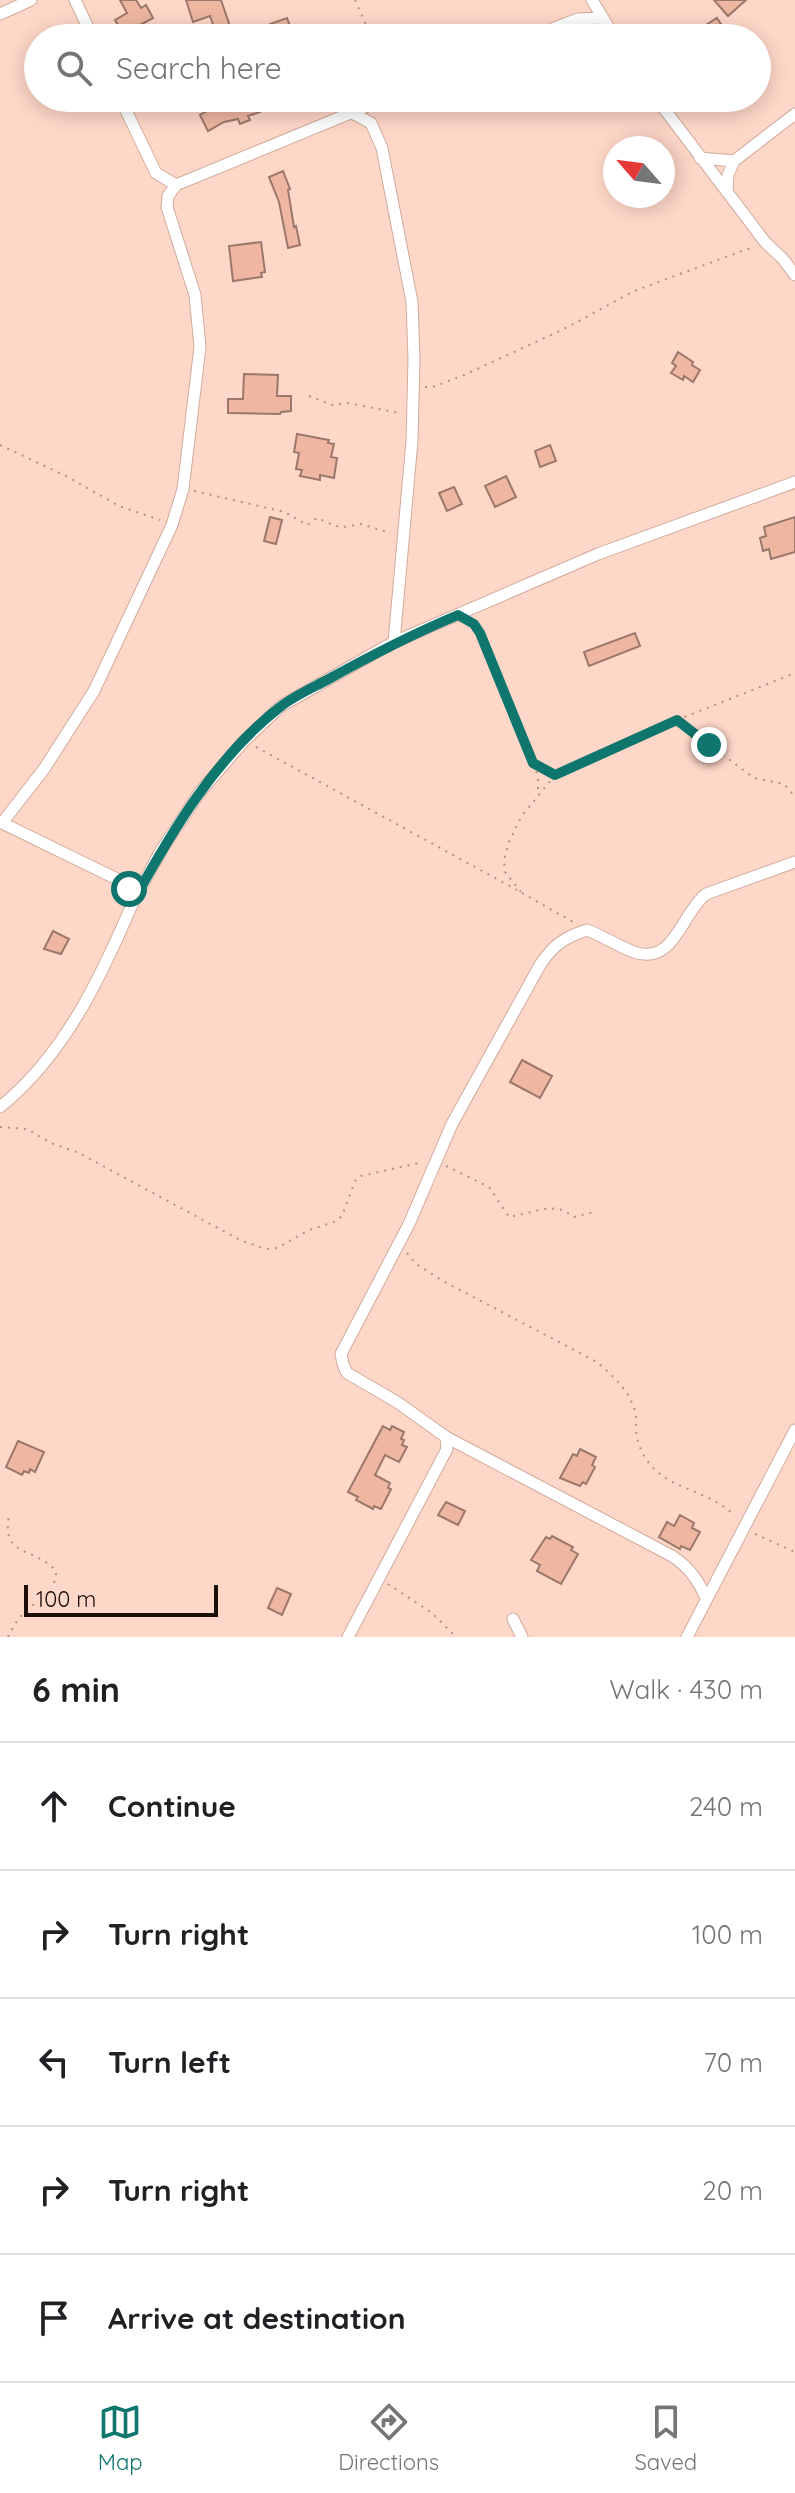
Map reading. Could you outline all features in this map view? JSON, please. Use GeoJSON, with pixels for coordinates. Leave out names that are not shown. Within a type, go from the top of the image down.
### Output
{"type":"FeatureCollection","features":[{"type":"Feature","properties":{"kind":"street"},"geometry":{"type":"LineString","coordinates":[[0,14],[31,0]]}},
{"type":"Feature","properties":{"kind":"street"},"geometry":{"type":"LineString","coordinates":[[75,0],[86,24]]}},
{"type":"Feature","properties":{"kind":"street"},"geometry":{"type":"LineString","coordinates":[[592,0],[607,24]]}},
{"type":"Feature","properties":{"kind":"street"},"geometry":{"type":"LineString","coordinates":[[565,24],[578,19],[603,18]]}},
{"type":"Feature","properties":{"kind":"street"},"geometry":{"type":"LineString","coordinates":[[127,112],[156,173],[176,185]]}},
{"type":"Feature","properties":{"kind":"street"},"geometry":{"type":"LineString","coordinates":[[134,900],[129,889],[119,880],[1,822],[44,769],[94,691],[172,525],[183,489],[200,347],[195,295],[167,207],[168,196],[176,185],[358,112]]}},
{"type":"Feature","properties":{"kind":"street"},"geometry":{"type":"LineString","coordinates":[[371,123],[377,112]]}},
{"type":"Feature","properties":{"kind":"street"},"geometry":{"type":"LineString","coordinates":[[666,112],[765,242],[795,275]]}},
{"type":"Feature","properties":{"kind":"street"},"geometry":{"type":"LineString","coordinates":[[354,114],[371,123],[382,148],[412,302],[412,415],[394,642]]}},
{"type":"Feature","properties":{"kind":"street"},"geometry":{"type":"LineString","coordinates":[[727,192],[728,175],[734,161],[795,114]]}},
{"type":"Feature","properties":{"kind":"street"},"geometry":{"type":"LineString","coordinates":[[700,158],[734,161]]}},
{"type":"Feature","properties":{"kind":"street"},"geometry":{"type":"LineString","coordinates":[[0,1107],[22,1089],[46,1062],[96,985],[134,900],[162,849],[200,792],[244,741],[281,706],[394,642],[598,554],[795,482]]}},
{"type":"Feature","properties":{"kind":"street"},"geometry":{"type":"LineString","coordinates":[[706,1598],[698,1581],[684,1564],[446,1437],[397,1402],[347,1373],[341,1354],[427,1185],[435,1158],[452,1124],[552,947],[567,937],[587,930],[634,952],[662,952],[706,894],[795,862]]}},
{"type":"Feature","properties":{"kind":"street"},"geometry":{"type":"LineString","coordinates":[[687,1637],[795,1430]]}},
{"type":"Feature","properties":{"kind":"street"},"geometry":{"type":"LineString","coordinates":[[348,1637],[447,1449],[446,1437]]}},
{"type":"Feature","properties":{"kind":"street"},"geometry":{"type":"LineString","coordinates":[[513,1619],[522,1637]]}},
{"type":"Feature","properties":{"kind":"path"},"geometry":{"type":"LineString","coordinates":[[355,0],[366,24]]}},
{"type":"Feature","properties":{"kind":"path"},"geometry":{"type":"LineString","coordinates":[[412,382],[425,387],[439,385],[564,329],[634,291],[765,242]]}},
{"type":"Feature","properties":{"kind":"path"},"geometry":{"type":"LineString","coordinates":[[309,396],[332,405],[362,405],[412,415]]}},
{"type":"Feature","properties":{"kind":"path"},"geometry":{"type":"LineString","coordinates":[[0,445],[66,476],[119,506],[172,525]]}},
{"type":"Feature","properties":{"kind":"path"},"geometry":{"type":"LineString","coordinates":[[183,489],[285,512],[307,525],[317,518],[344,527],[361,524],[403,538]]}},
{"type":"Feature","properties":{"kind":"path"},"geometry":{"type":"LineString","coordinates":[[458,615],[474,624],[480,633],[538,776],[538,793]]}},
{"type":"Feature","properties":{"kind":"path"},"geometry":{"type":"LineString","coordinates":[[521,892],[505,872],[504,860],[509,842],[521,817],[555,775],[677,720],[795,673]]}},
{"type":"Feature","properties":{"kind":"path"},"geometry":{"type":"LineString","coordinates":[[677,720],[754,778],[784,784],[795,797]]}},
{"type":"Feature","properties":{"kind":"path"},"geometry":{"type":"LineString","coordinates":[[244,741],[587,930]]}},
{"type":"Feature","properties":{"kind":"path"},"geometry":{"type":"LineString","coordinates":[[533,763],[555,775]]}},
{"type":"Feature","properties":{"kind":"path"},"geometry":{"type":"LineString","coordinates":[[0,1127],[27,1129],[51,1143],[79,1153],[240,1240],[266,1249],[277,1248],[342,1216],[355,1181],[361,1176],[435,1158],[455,1172],[489,1187],[509,1217],[549,1208],[563,1210],[574,1217],[594,1212]]}},
{"type":"Feature","properties":{"kind":"path"},"geometry":{"type":"LineString","coordinates":[[399,1242],[416,1264],[443,1281],[597,1362],[616,1379],[630,1398],[636,1414],[636,1434],[643,1454],[655,1470],[679,1485],[720,1502],[745,1527],[795,1552]]}},
{"type":"Feature","properties":{"kind":"path"},"geometry":{"type":"LineString","coordinates":[[8,1637],[22,1615],[50,1592],[56,1582],[56,1571],[47,1560],[16,1548],[10,1542],[6,1532],[9,1516]]}},
{"type":"Feature","properties":{"kind":"path"},"geometry":{"type":"LineString","coordinates":[[380,1577],[432,1613],[456,1637]]}},
{"type":"Feature","properties":{"kind":"building"},"geometry":{"type":"Polygon","coordinates":[[[120,0],[136,0],[141,8],[146,5],[153,18],[142,24],[117,24],[115,20],[127,13],[120,0]]]}},
{"type":"Feature","properties":{"kind":"building"},"geometry":{"type":"Polygon","coordinates":[[[186,0],[221,0],[229,24],[213,24],[210,16],[193,22],[186,0]]]}},
{"type":"Feature","properties":{"kind":"building"},"geometry":{"type":"Polygon","coordinates":[[[714,0],[746,0],[728,16],[714,0]]]}},
{"type":"Feature","properties":{"kind":"building"},"geometry":{"type":"Polygon","coordinates":[[[287,18],[289,24],[270,24],[287,18]]]}},
{"type":"Feature","properties":{"kind":"building"},"geometry":{"type":"Polygon","coordinates":[[[205,112],[260,112],[248,116],[250,120],[240,124],[238,119],[224,122],[208,131],[200,115],[205,112]]]}},
{"type":"Feature","properties":{"kind":"building"},"geometry":{"type":"Polygon","coordinates":[[[283,171],[290,189],[294,227],[300,245],[288,248],[279,202],[269,177],[283,171]]]}},
{"type":"Feature","properties":{"kind":"building"},"geometry":{"type":"Polygon","coordinates":[[[261,242],[265,272],[261,273],[262,277],[233,281],[229,246],[261,242]]]}},
{"type":"Feature","properties":{"kind":"building"},"geometry":{"type":"Polygon","coordinates":[[[678,352],[700,370],[693,382],[671,373],[676,366],[672,363],[678,352]]]}},
{"type":"Feature","properties":{"kind":"building"},"geometry":{"type":"Polygon","coordinates":[[[244,374],[278,375],[277,396],[291,396],[291,411],[280,414],[228,413],[228,399],[243,399],[244,374]]]}},
{"type":"Feature","properties":{"kind":"building"},"geometry":{"type":"Polygon","coordinates":[[[297,434],[329,440],[328,443],[334,444],[331,457],[337,458],[334,478],[320,475],[320,480],[300,476],[302,470],[296,469],[299,453],[294,452],[297,434]]]}},
{"type":"Feature","properties":{"kind":"building"},"geometry":{"type":"Polygon","coordinates":[[[550,445],[556,461],[540,467],[535,451],[550,445]]]}},
{"type":"Feature","properties":{"kind":"building"},"geometry":{"type":"Polygon","coordinates":[[[506,476],[516,497],[495,507],[485,486],[506,476]]]}},
{"type":"Feature","properties":{"kind":"building"},"geometry":{"type":"Polygon","coordinates":[[[454,487],[462,504],[447,511],[439,493],[454,487]]]}},
{"type":"Feature","properties":{"kind":"building"},"geometry":{"type":"Polygon","coordinates":[[[270,517],[282,520],[276,544],[264,541],[270,517]]]}},
{"type":"Feature","properties":{"kind":"building"},"geometry":{"type":"Polygon","coordinates":[[[795,517],[795,552],[771,559],[769,549],[763,551],[760,538],[766,536],[764,527],[795,517]]]}},
{"type":"Feature","properties":{"kind":"building"},"geometry":{"type":"Polygon","coordinates":[[[635,633],[640,646],[589,666],[584,652],[635,633]]]}},
{"type":"Feature","properties":{"kind":"building"},"geometry":{"type":"Polygon","coordinates":[[[53,931],[69,939],[61,954],[44,949],[53,931]]]}},
{"type":"Feature","properties":{"kind":"building"},"geometry":{"type":"Polygon","coordinates":[[[522,1060],[552,1076],[540,1098],[510,1082],[522,1060]]]}},
{"type":"Feature","properties":{"kind":"building"},"geometry":{"type":"Polygon","coordinates":[[[383,1426],[390,1430],[392,1426],[404,1432],[402,1445],[407,1447],[399,1462],[385,1455],[375,1475],[390,1483],[388,1488],[391,1489],[381,1509],[374,1506],[373,1509],[348,1492],[383,1426]]]}},
{"type":"Feature","properties":{"kind":"building"},"geometry":{"type":"Polygon","coordinates":[[[18,1441],[44,1452],[35,1472],[30,1469],[29,1473],[24,1471],[22,1475],[6,1467],[18,1441]]]}},
{"type":"Feature","properties":{"kind":"building"},"geometry":{"type":"Polygon","coordinates":[[[580,1449],[596,1457],[592,1465],[595,1467],[586,1484],[583,1482],[580,1486],[560,1478],[573,1454],[577,1456],[580,1449]]]}},
{"type":"Feature","properties":{"kind":"building"},"geometry":{"type":"Polygon","coordinates":[[[446,1502],[465,1511],[458,1525],[438,1515],[446,1502]]]}},
{"type":"Feature","properties":{"kind":"building"},"geometry":{"type":"Polygon","coordinates":[[[680,1515],[694,1523],[692,1528],[700,1532],[690,1550],[681,1546],[680,1549],[659,1537],[667,1522],[674,1526],[680,1515]]]}},
{"type":"Feature","properties":{"kind":"building"},"geometry":{"type":"Polygon","coordinates":[[[552,1536],[573,1547],[571,1550],[578,1554],[561,1584],[537,1571],[540,1565],[531,1560],[546,1537],[550,1539],[552,1536]]]}},
{"type":"Feature","properties":{"kind":"building"},"geometry":{"type":"Polygon","coordinates":[[[277,1588],[291,1594],[282,1615],[268,1608],[277,1588]]]}},
{"type":"Feature","properties":{"kind":"route"},"geometry":{"type":"LineString","coordinates":[[129,889],[134,900],[162,849],[200,792],[244,741],[281,706],[394,642],[458,615],[474,624],[480,633],[533,763],[546,772],[555,775],[677,720],[709,745]]}}]}
